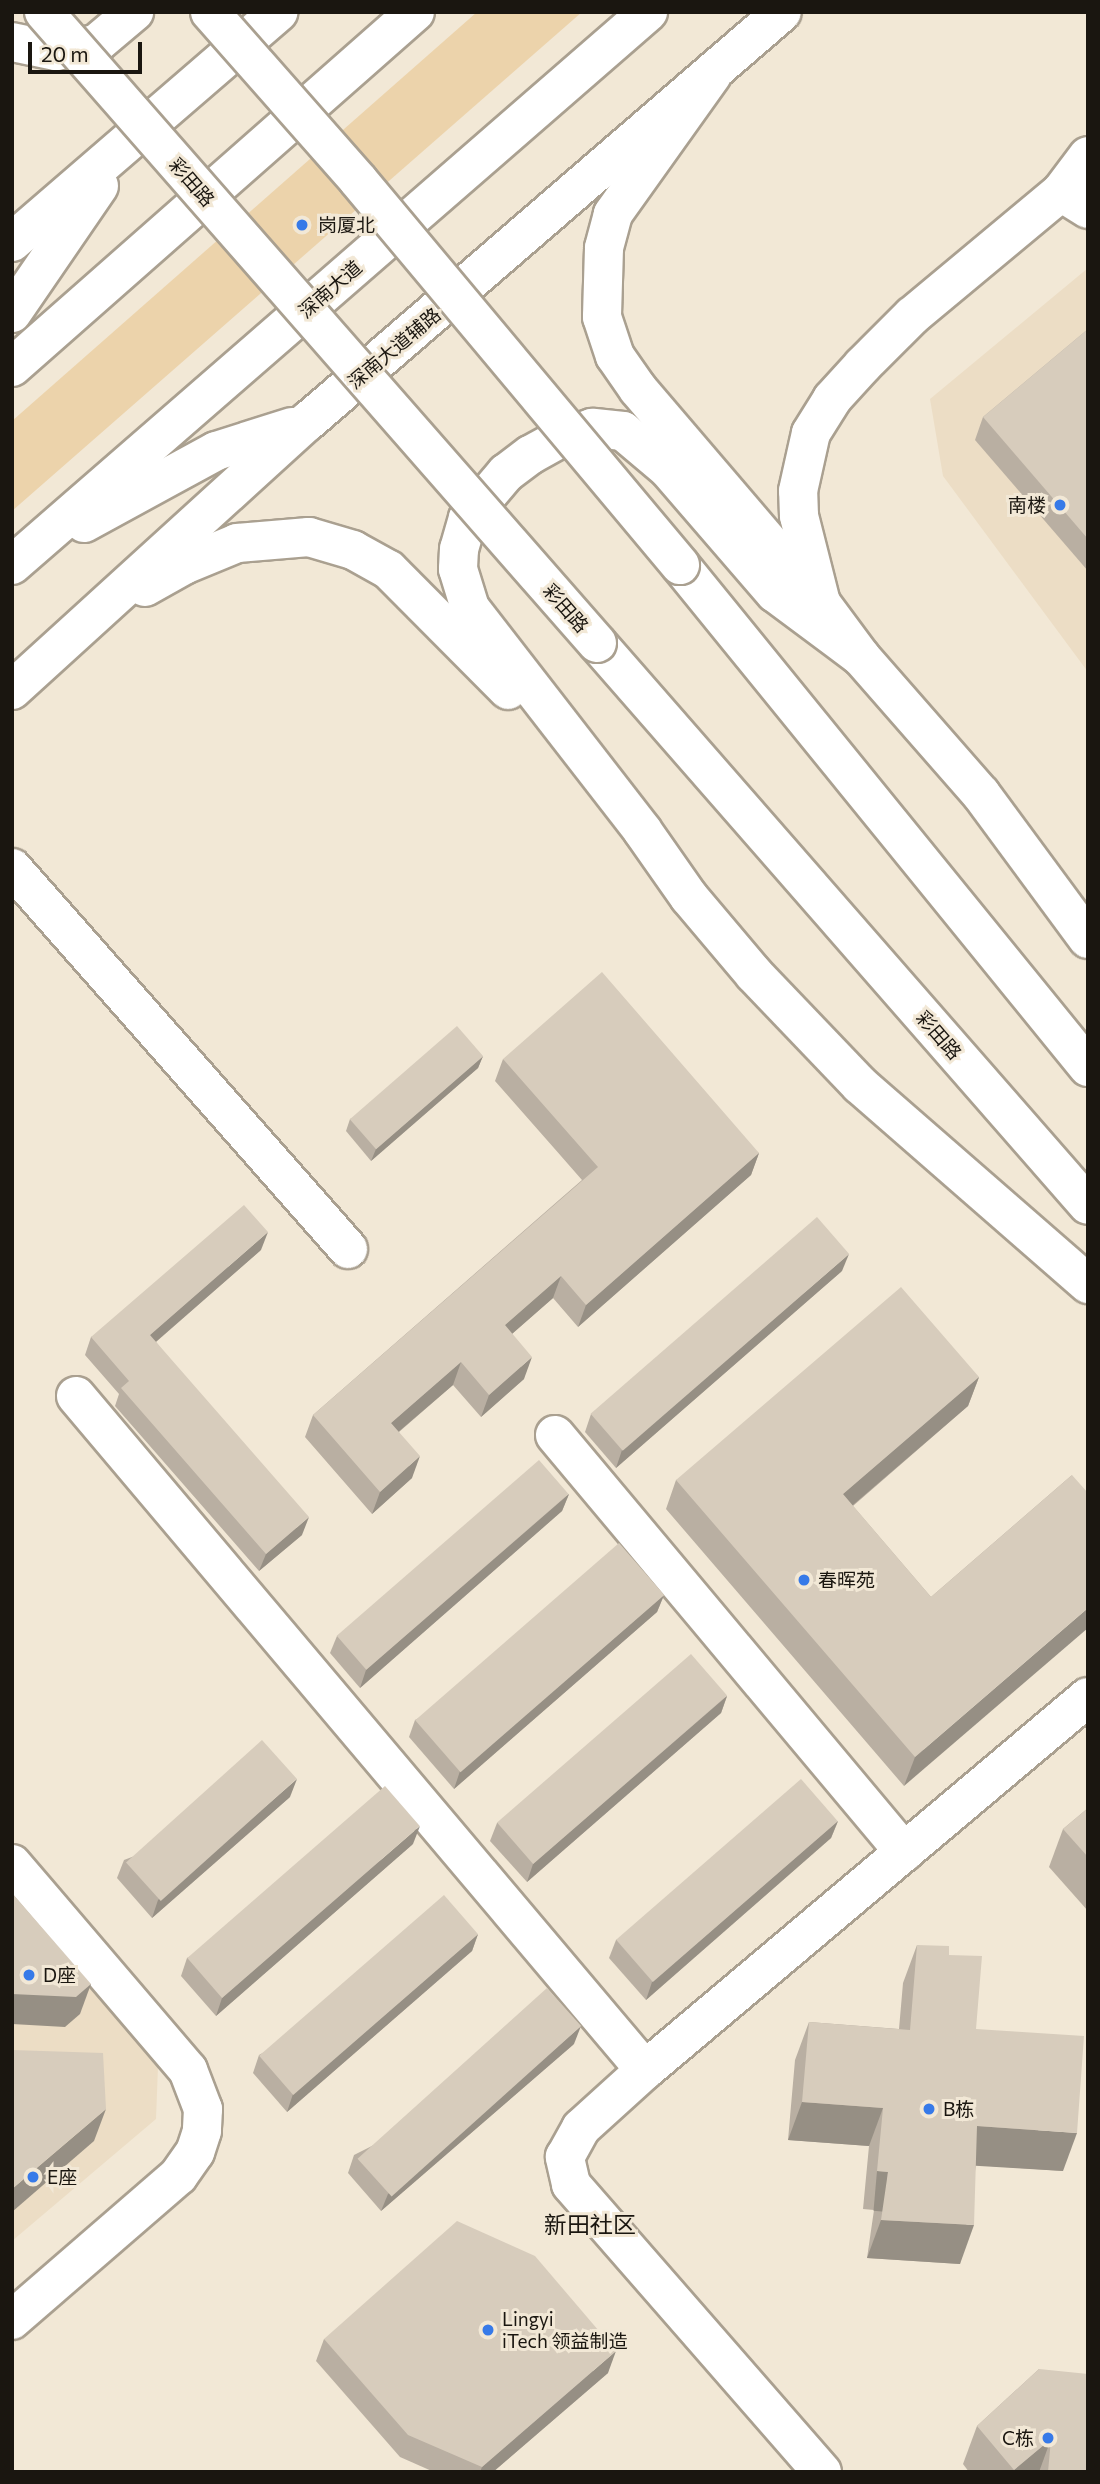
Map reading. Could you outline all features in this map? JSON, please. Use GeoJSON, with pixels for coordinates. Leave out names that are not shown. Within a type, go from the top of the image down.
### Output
{"type":"FeatureCollection","features":[{"type":"Feature","properties":{"kind":"main road","name":"彩田路"},"geometry":{"type":"LineString","coordinates":[[44,12],[1088,1205]]}},
{"type":"Feature","properties":{"kind":"main road"},"geometry":{"type":"LineString","coordinates":[[12,42],[56,51],[96,44],[134,12]]}},
{"type":"Feature","properties":{"kind":"main road"},"geometry":{"type":"LineString","coordinates":[[211,12],[358,180],[680,565],[1088,1067]]}},
{"type":"Feature","properties":{"kind":"main road"},"geometry":{"type":"LineString","coordinates":[[12,243],[278,12]]}},
{"type":"Feature","properties":{"kind":"main road"},"geometry":{"type":"LineString","coordinates":[[12,367],[415,12]]}},
{"type":"Feature","properties":{"kind":"main road","name":"深南大道"},"geometry":{"type":"LineString","coordinates":[[23,556],[648,12]]}},
{"type":"Feature","properties":{"kind":"main road","name":"深南大道辅路"},"geometry":{"type":"LineString","coordinates":[[12,690],[307,422],[782,12]]}},
{"type":"Feature","properties":{"kind":"main road"},"geometry":{"type":"LineString","coordinates":[[712,75],[613,214],[604,248],[602,317],[615,356],[638,389],[821,603],[861,657],[981,794],[1088,939]]}},
{"type":"Feature","properties":{"kind":"main road"},"geometry":{"type":"LineString","coordinates":[[12,313],[126,146]]}},
{"type":"Feature","properties":{"kind":"main road"},"geometry":{"type":"LineString","coordinates":[[821,603],[799,516],[798,491],[811,433],[832,399],[912,316],[1075,200],[1088,156]]}},
{"type":"Feature","properties":{"kind":"main road"},"geometry":{"type":"LineString","coordinates":[[23,556],[216,451],[307,422]]}},
{"type":"Feature","properties":{"kind":"main road"},"geometry":{"type":"LineString","coordinates":[[861,657],[775,593],[668,469],[645,446],[623,431],[592,428],[561,438],[514,467],[481,500],[468,518],[459,549],[458,569],[470,608],[642,830],[689,897],[754,974],[831,1055],[961,1176],[1088,1284]]}},
{"type":"Feature","properties":{"kind":"main road"},"geometry":{"type":"LineString","coordinates":[[57,648],[136,593],[184,565],[237,543],[309,537],[353,550],[389,570],[599,777]]}},
{"type":"Feature","properties":{"kind":"main road"},"geometry":{"type":"LineString","coordinates":[[12,868],[348,1249]]}},
{"type":"Feature","properties":{"kind":"main road"},"geometry":{"type":"LineString","coordinates":[[76,1396],[645,2070]]}},
{"type":"Feature","properties":{"kind":"main road"},"geometry":{"type":"LineString","coordinates":[[555,1435],[904,1852]]}},
{"type":"Feature","properties":{"kind":"main road"},"geometry":{"type":"LineString","coordinates":[[822,2472],[571,2184],[565,2157],[580,2128],[645,2070],[1088,1696]]}},
{"type":"Feature","properties":{"kind":"main road"},"geometry":{"type":"LineString","coordinates":[[12,1864],[188,2070],[203,2109],[202,2131],[195,2152],[178,2176],[12,2320]]}},
{"type":"Feature","properties":{"kind":"shaded area"},"geometry":{"type":"Polygon","coordinates":[[[477,12],[582,12],[12,511],[12,421],[477,12]]]}},
{"type":"Feature","properties":{"kind":"shaded area"},"geometry":{"type":"Polygon","coordinates":[[[1088,268],[1088,672],[943,476],[930,399],[1088,268]]]}},
{"type":"Feature","properties":{"kind":"shaded area"},"geometry":{"type":"Polygon","coordinates":[[[12,1866],[159,2040],[156,2119],[12,2241],[12,1866]]]}},
{"type":"Feature","properties":{"kind":"building","name":"南楼"},"geometry":{"type":"Polygon","coordinates":[[[1088,329],[1088,539],[983,417],[1088,329]]]}},
{"type":"Feature","properties":{"kind":"building"},"geometry":{"type":"Polygon","coordinates":[[[602,972],[759,1153],[586,1305],[561,1276],[505,1325],[532,1357],[489,1395],[461,1362],[391,1423],[420,1456],[380,1492],[313,1415],[598,1167],[503,1059],[602,972]]]}},
{"type":"Feature","properties":{"kind":"building"},"geometry":{"type":"Polygon","coordinates":[[[457,1026],[483,1056],[376,1149],[350,1119],[457,1026]]]}},
{"type":"Feature","properties":{"kind":"building"},"geometry":{"type":"Polygon","coordinates":[[[244,1205],[268,1232],[150,1335],[309,1517],[266,1554],[121,1388],[129,1381],[91,1337],[244,1205]]]}},
{"type":"Feature","properties":{"kind":"building"},"geometry":{"type":"Polygon","coordinates":[[[817,1217],[849,1254],[623,1451],[591,1414],[817,1217]]]}},
{"type":"Feature","properties":{"kind":"building","name":"春晖苑"},"geometry":{"type":"Polygon","coordinates":[[[901,1287],[979,1377],[843,1494],[931,1597],[1072,1475],[1088,1493],[1088,1608],[915,1757],[676,1480],[901,1287]]]}},
{"type":"Feature","properties":{"kind":"building"},"geometry":{"type":"Polygon","coordinates":[[[539,1460],[569,1494],[366,1670],[337,1636],[539,1460]]]}},
{"type":"Feature","properties":{"kind":"building"},"geometry":{"type":"Polygon","coordinates":[[[619,1543],[664,1595],[460,1772],[415,1720],[619,1543]]]}},
{"type":"Feature","properties":{"kind":"building"},"geometry":{"type":"Polygon","coordinates":[[[691,1654],[727,1696],[533,1864],[497,1823],[691,1654]]]}},
{"type":"Feature","properties":{"kind":"building"},"geometry":{"type":"Polygon","coordinates":[[[262,1740],[297,1779],[161,1901],[126,1862],[262,1740]]]}},
{"type":"Feature","properties":{"kind":"building"},"geometry":{"type":"Polygon","coordinates":[[[801,1779],[838,1821],[653,1982],[616,1940],[801,1779]]]}},
{"type":"Feature","properties":{"kind":"building"},"geometry":{"type":"Polygon","coordinates":[[[385,1786],[420,1826],[222,1998],[187,1958],[385,1786]]]}},
{"type":"Feature","properties":{"kind":"building"},"geometry":{"type":"Polygon","coordinates":[[[1088,1808],[1088,1857],[1063,1829],[1088,1808]]]}},
{"type":"Feature","properties":{"kind":"building"},"geometry":{"type":"Polygon","coordinates":[[[12,1893],[91,1984],[76,1997],[12,1994],[12,1893]]]}},
{"type":"Feature","properties":{"kind":"building"},"geometry":{"type":"Polygon","coordinates":[[[444,1895],[478,1934],[293,2095],[259,2056],[444,1895]]]}},
{"type":"Feature","properties":{"kind":"building","name":"B栋"},"geometry":{"type":"Polygon","coordinates":[[[917,1945],[949,1946],[949,1955],[982,1956],[976,2029],[1084,2036],[1077,2133],[977,2126],[974,2225],[881,2220],[888,2172],[877,2171],[883,2108],[802,2102],[809,2022],[910,2030],[917,1945]]]}},
{"type":"Feature","properties":{"kind":"building"},"geometry":{"type":"Polygon","coordinates":[[[547,1988],[581,2026],[392,2197],[357,2159],[547,1988]]]}},
{"type":"Feature","properties":{"kind":"building","name":"E座"},"geometry":{"type":"Polygon","coordinates":[[[12,2050],[103,2053],[106,2109],[12,2189],[12,2050]]]}},
{"type":"Feature","properties":{"kind":"building"},"geometry":{"type":"Polygon","coordinates":[[[457,2221],[535,2256],[616,2351],[482,2467],[408,2435],[324,2339],[457,2221]]]}},
{"type":"Feature","properties":{"kind":"building"},"geometry":{"type":"Polygon","coordinates":[[[1039,2369],[1088,2374],[1088,2472],[1048,2472],[1051,2439],[1014,2470],[977,2426],[1039,2369]]]}},
{"type":"Feature","properties":{"kind":"place","name":"岗厦北"},"geometry":{"type":"Point","coordinates":[302,225]}},
{"type":"Feature","properties":{"kind":"place","name":"南楼"},"geometry":{"type":"Point","coordinates":[1060,505]}},
{"type":"Feature","properties":{"kind":"place","name":"春晖苑"},"geometry":{"type":"Point","coordinates":[804,1580]}},
{"type":"Feature","properties":{"kind":"place","name":"D座"},"geometry":{"type":"Point","coordinates":[29,1975]}},
{"type":"Feature","properties":{"kind":"place","name":"B栋"},"geometry":{"type":"Point","coordinates":[929,2109]}},
{"type":"Feature","properties":{"kind":"place","name":"E座"},"geometry":{"type":"Point","coordinates":[33,2177]}},
{"type":"Feature","properties":{"kind":"place","name":"Lingyi iTech 领益制造"},"geometry":{"type":"Point","coordinates":[488,2330]}},
{"type":"Feature","properties":{"kind":"place","name":"C栋"},"geometry":{"type":"Point","coordinates":[1048,2438]}},
{"type":"Feature","properties":{"kind":"district","name":"新田社区"},"geometry":{"type":"Point","coordinates":[590,2224]}}]}
